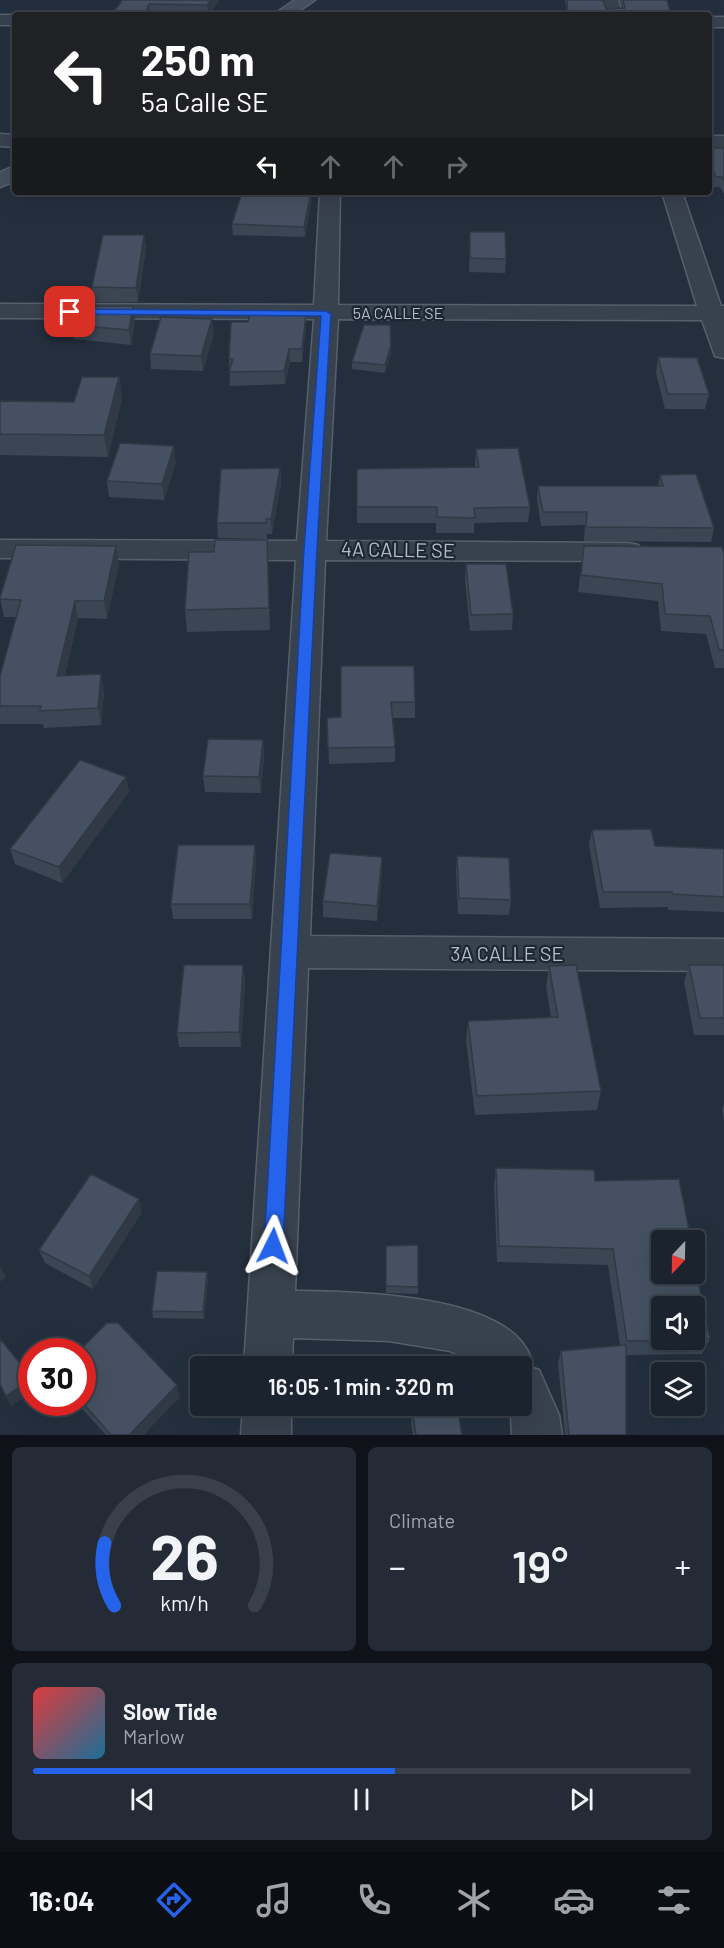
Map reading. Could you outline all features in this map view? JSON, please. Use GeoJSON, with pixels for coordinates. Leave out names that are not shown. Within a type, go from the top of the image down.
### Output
{"type":"FeatureCollection","features":[{"type":"Feature","properties":{"kind":"main road"},"geometry":{"type":"LineString","coordinates":[[286,12],[307,0]]}},
{"type":"Feature","properties":{"kind":"main road"},"geometry":{"type":"LineString","coordinates":[[306,12],[326,0]]}},
{"type":"Feature","properties":{"kind":"street"},"geometry":{"type":"LineString","coordinates":[[268,1356],[310,549],[326,314],[330,195]]}},
{"type":"Feature","properties":{"kind":"street"},"geometry":{"type":"LineString","coordinates":[[673,195],[718,313],[724,351]]}},
{"type":"Feature","properties":{"kind":"street","name":"5A CALLE SE"},"geometry":{"type":"LineString","coordinates":[[0,311],[326,314],[718,313]]}},
{"type":"Feature","properties":{"kind":"street","name":"4A CALLE SE"},"geometry":{"type":"LineString","coordinates":[[0,549],[653,552]]}},
{"type":"Feature","properties":{"kind":"street","name":"3A CALLE SE"},"geometry":{"type":"LineString","coordinates":[[289,952],[724,955]]}},
{"type":"Feature","properties":{"kind":"street"},"geometry":{"type":"LineString","coordinates":[[270,1314],[408,1319],[461,1331],[501,1356]]}},
{"type":"Feature","properties":{"kind":"street"},"geometry":{"type":"LineString","coordinates":[[532,1409],[537,1435]]}},
{"type":"Feature","properties":{"kind":"street"},"geometry":{"type":"LineString","coordinates":[[266,1435],[267,1416]]}},
{"type":"Feature","properties":{"kind":"building"},"geometry":{"type":"Polygon","coordinates":[[[122,0],[211,0],[207,5],[149,4],[145,12],[113,12],[122,0]]]}},
{"type":"Feature","properties":{"kind":"building"},"geometry":{"type":"Polygon","coordinates":[[[567,0],[603,0],[606,9],[625,8],[623,0],[667,0],[670,12],[568,12],[567,0]]]}},
{"type":"Feature","properties":{"kind":"building"},"geometry":{"type":"Polygon","coordinates":[[[712,148],[724,148],[724,180],[722,177],[716,177],[712,168],[712,148]]]}},
{"type":"Feature","properties":{"kind":"building"},"geometry":{"type":"Polygon","coordinates":[[[241,195],[310,195],[304,227],[232,224],[241,195]]]}},
{"type":"Feature","properties":{"kind":"building"},"geometry":{"type":"Polygon","coordinates":[[[470,232],[505,232],[506,259],[470,258],[470,232]]]}},
{"type":"Feature","properties":{"kind":"building"},"geometry":{"type":"Polygon","coordinates":[[[103,235],[144,235],[136,288],[92,287],[103,235]]]}},
{"type":"Feature","properties":{"kind":"building"},"geometry":{"type":"Polygon","coordinates":[[[83,306],[133,306],[129,330],[71,325],[83,306]]]}},
{"type":"Feature","properties":{"kind":"building"},"geometry":{"type":"Polygon","coordinates":[[[250,313],[306,314],[302,349],[289,349],[284,371],[229,372],[233,359],[229,359],[231,322],[248,322],[250,313]]]}},
{"type":"Feature","properties":{"kind":"building"},"geometry":{"type":"Polygon","coordinates":[[[161,317],[212,319],[201,356],[150,354],[161,317]]]}},
{"type":"Feature","properties":{"kind":"building"},"geometry":{"type":"Polygon","coordinates":[[[364,325],[390,325],[391,345],[385,365],[352,362],[364,325]]]}},
{"type":"Feature","properties":{"kind":"building"},"geometry":{"type":"Polygon","coordinates":[[[658,357],[697,358],[709,394],[668,394],[658,357]]]}},
{"type":"Feature","properties":{"kind":"building"},"geometry":{"type":"Polygon","coordinates":[[[82,377],[119,377],[104,435],[0,434],[0,401],[74,402],[82,377]]]}},
{"type":"Feature","properties":{"kind":"building"},"geometry":{"type":"Polygon","coordinates":[[[120,443],[174,446],[162,484],[107,481],[120,443]]]}},
{"type":"Feature","properties":{"kind":"building"},"geometry":{"type":"Polygon","coordinates":[[[518,448],[530,507],[474,508],[475,518],[437,517],[437,507],[357,507],[357,469],[479,467],[476,449],[518,448]]]}},
{"type":"Feature","properties":{"kind":"building"},"geometry":{"type":"Polygon","coordinates":[[[280,468],[271,519],[266,519],[266,523],[217,523],[221,469],[280,468]]]}},
{"type":"Feature","properties":{"kind":"building"},"geometry":{"type":"Polygon","coordinates":[[[696,474],[714,528],[586,527],[587,512],[543,512],[538,486],[663,486],[660,475],[696,474]]]}},
{"type":"Feature","properties":{"kind":"building"},"geometry":{"type":"Polygon","coordinates":[[[215,540],[267,540],[269,608],[185,610],[189,552],[214,552],[215,540]]]}},
{"type":"Feature","properties":{"kind":"building"},"geometry":{"type":"Polygon","coordinates":[[[16,545],[116,546],[104,601],[75,601],[57,676],[101,674],[98,708],[40,711],[41,706],[0,706],[0,676],[21,600],[0,598],[16,545]]]}},
{"type":"Feature","properties":{"kind":"building"},"geometry":{"type":"Polygon","coordinates":[[[584,546],[722,547],[724,553],[724,650],[719,650],[710,616],[665,614],[662,584],[581,575],[584,546]]]}},
{"type":"Feature","properties":{"kind":"building"},"geometry":{"type":"Polygon","coordinates":[[[466,564],[506,564],[513,614],[471,615],[466,564]]]}},
{"type":"Feature","properties":{"kind":"building"},"geometry":{"type":"Polygon","coordinates":[[[341,666],[414,666],[415,702],[391,702],[395,747],[328,748],[327,718],[341,717],[341,666]]]}},
{"type":"Feature","properties":{"kind":"building"},"geometry":{"type":"Polygon","coordinates":[[[208,739],[263,740],[259,777],[203,776],[208,739]]]}},
{"type":"Feature","properties":{"kind":"building"},"geometry":{"type":"Polygon","coordinates":[[[80,760],[126,777],[59,867],[10,849],[80,760]]]}},
{"type":"Feature","properties":{"kind":"building"},"geometry":{"type":"Polygon","coordinates":[[[651,829],[655,846],[724,849],[724,897],[672,894],[672,892],[603,892],[592,830],[651,829]]]}},
{"type":"Feature","properties":{"kind":"building"},"geometry":{"type":"Polygon","coordinates":[[[178,845],[255,845],[250,904],[171,904],[178,845]]]}},
{"type":"Feature","properties":{"kind":"building"},"geometry":{"type":"Polygon","coordinates":[[[330,853],[382,857],[377,906],[323,901],[330,853]]]}},
{"type":"Feature","properties":{"kind":"building"},"geometry":{"type":"Polygon","coordinates":[[[457,856],[509,858],[511,900],[459,898],[457,856]]]}},
{"type":"Feature","properties":{"kind":"building"},"geometry":{"type":"Polygon","coordinates":[[[184,965],[243,965],[239,1032],[177,1033],[184,965]]]}},
{"type":"Feature","properties":{"kind":"building"},"geometry":{"type":"Polygon","coordinates":[[[576,965],[601,1091],[477,1096],[468,1021],[558,1017],[549,966],[576,965]]]}},
{"type":"Feature","properties":{"kind":"building"},"geometry":{"type":"Polygon","coordinates":[[[689,965],[724,965],[724,1018],[700,1018],[689,965]]]}},
{"type":"Feature","properties":{"kind":"building"},"geometry":{"type":"Polygon","coordinates":[[[496,1168],[594,1170],[595,1181],[679,1179],[689,1230],[651,1230],[651,1284],[699,1284],[701,1296],[651,1296],[651,1341],[627,1341],[613,1249],[499,1246],[496,1168]]]}},
{"type":"Feature","properties":{"kind":"building"},"geometry":{"type":"Polygon","coordinates":[[[91,1174],[139,1199],[89,1276],[39,1250],[91,1174]]]}},
{"type":"Feature","properties":{"kind":"building"},"geometry":{"type":"Polygon","coordinates":[[[418,1245],[418,1287],[386,1286],[386,1246],[418,1245]]]}},
{"type":"Feature","properties":{"kind":"building"},"geometry":{"type":"Polygon","coordinates":[[[157,1271],[207,1272],[203,1312],[152,1311],[157,1271]]]}},
{"type":"Feature","properties":{"kind":"building"},"geometry":{"type":"Polygon","coordinates":[[[705,1315],[710,1339],[705,1339],[705,1315]]]}},
{"type":"Feature","properties":{"kind":"building"},"geometry":{"type":"Polygon","coordinates":[[[107,1323],[118,1323],[177,1385],[129,1435],[111,1435],[94,1416],[96,1338],[92,1338],[107,1323]]]}},
{"type":"Feature","properties":{"kind":"building"},"geometry":{"type":"Polygon","coordinates":[[[0,1339],[18,1361],[18,1388],[6,1396],[0,1384],[0,1339]]]}},
{"type":"Feature","properties":{"kind":"building"},"geometry":{"type":"Polygon","coordinates":[[[626,1345],[626,1435],[569,1435],[561,1351],[626,1345]]]}},
{"type":"Feature","properties":{"kind":"building"},"geometry":{"type":"Polygon","coordinates":[[[413,1416],[459,1416],[462,1435],[416,1435],[413,1416]]]}},
{"type":"Feature","properties":{"kind":"route"},"geometry":{"type":"LineString","coordinates":[[70,312],[326,314],[310,549],[273,1246]]}}]}
